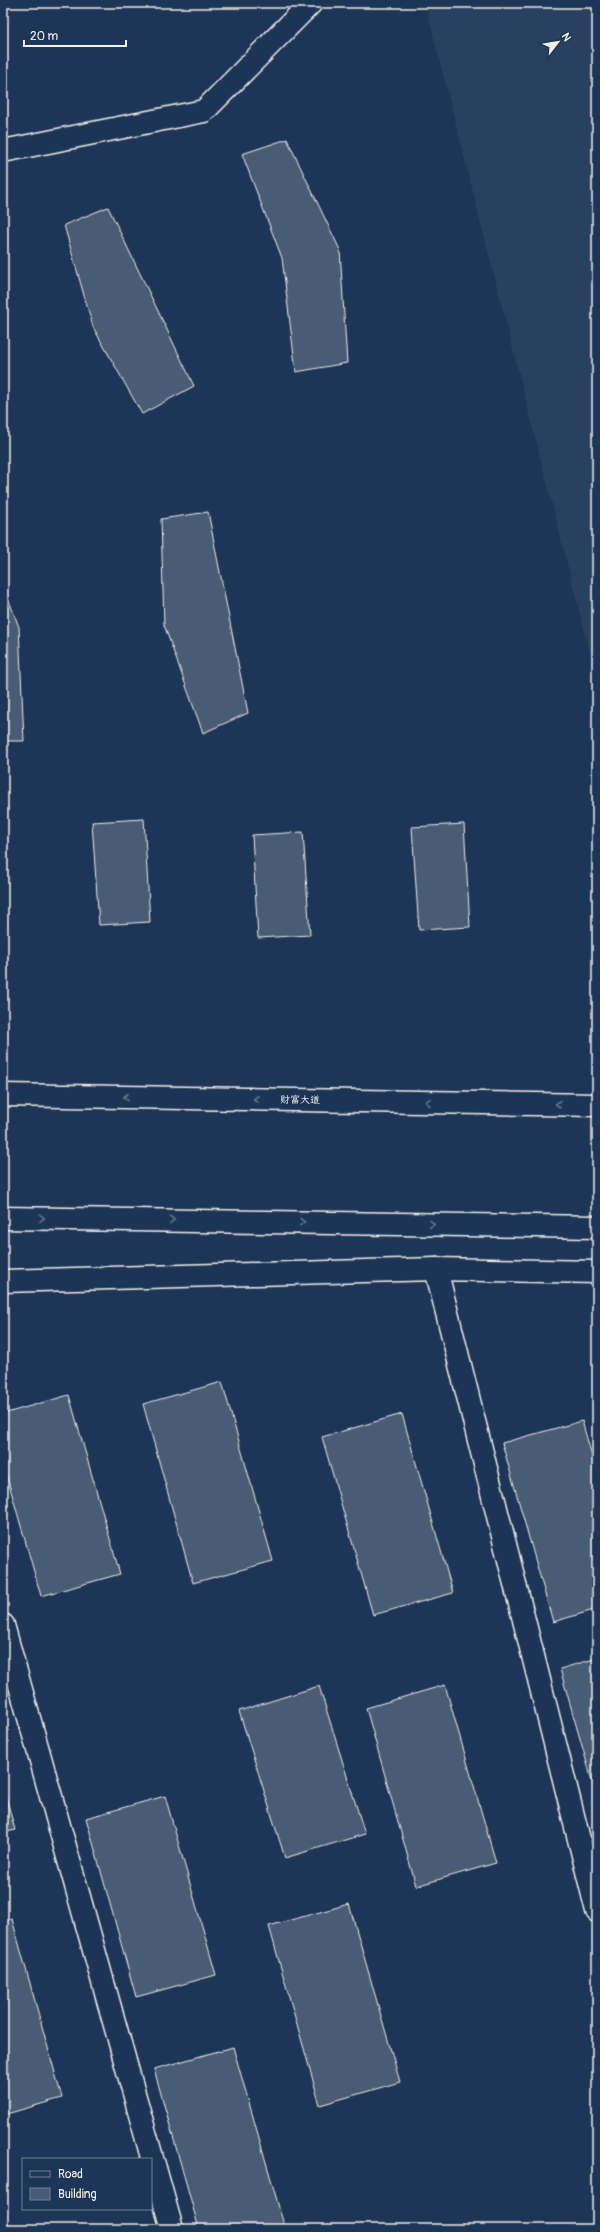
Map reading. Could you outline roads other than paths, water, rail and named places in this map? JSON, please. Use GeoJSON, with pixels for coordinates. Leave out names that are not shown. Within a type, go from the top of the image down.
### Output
{"type":"FeatureCollection","features":[{"type":"Feature","properties":{"kind":"street"},"geometry":{"type":"LineString","coordinates":[[3,151],[204,111],[311,3]]}},
{"type":"Feature","properties":{"kind":"street","name":"财富大道"},"geometry":{"type":"LineString","coordinates":[[3,1095],[597,1105]]}},
{"type":"Feature","properties":{"kind":"street"},"geometry":{"type":"LineString","coordinates":[[3,1218],[597,1227]]}},
{"type":"Feature","properties":{"kind":"street"},"geometry":{"type":"LineString","coordinates":[[436,1269],[597,1911]]}},
{"type":"Feature","properties":{"kind":"street"},"geometry":{"type":"LineString","coordinates":[[3,1281],[436,1269],[597,1272]]}},
{"type":"Feature","properties":{"kind":"street"},"geometry":{"type":"LineString","coordinates":[[3,1625],[172,2229]]}}]}
